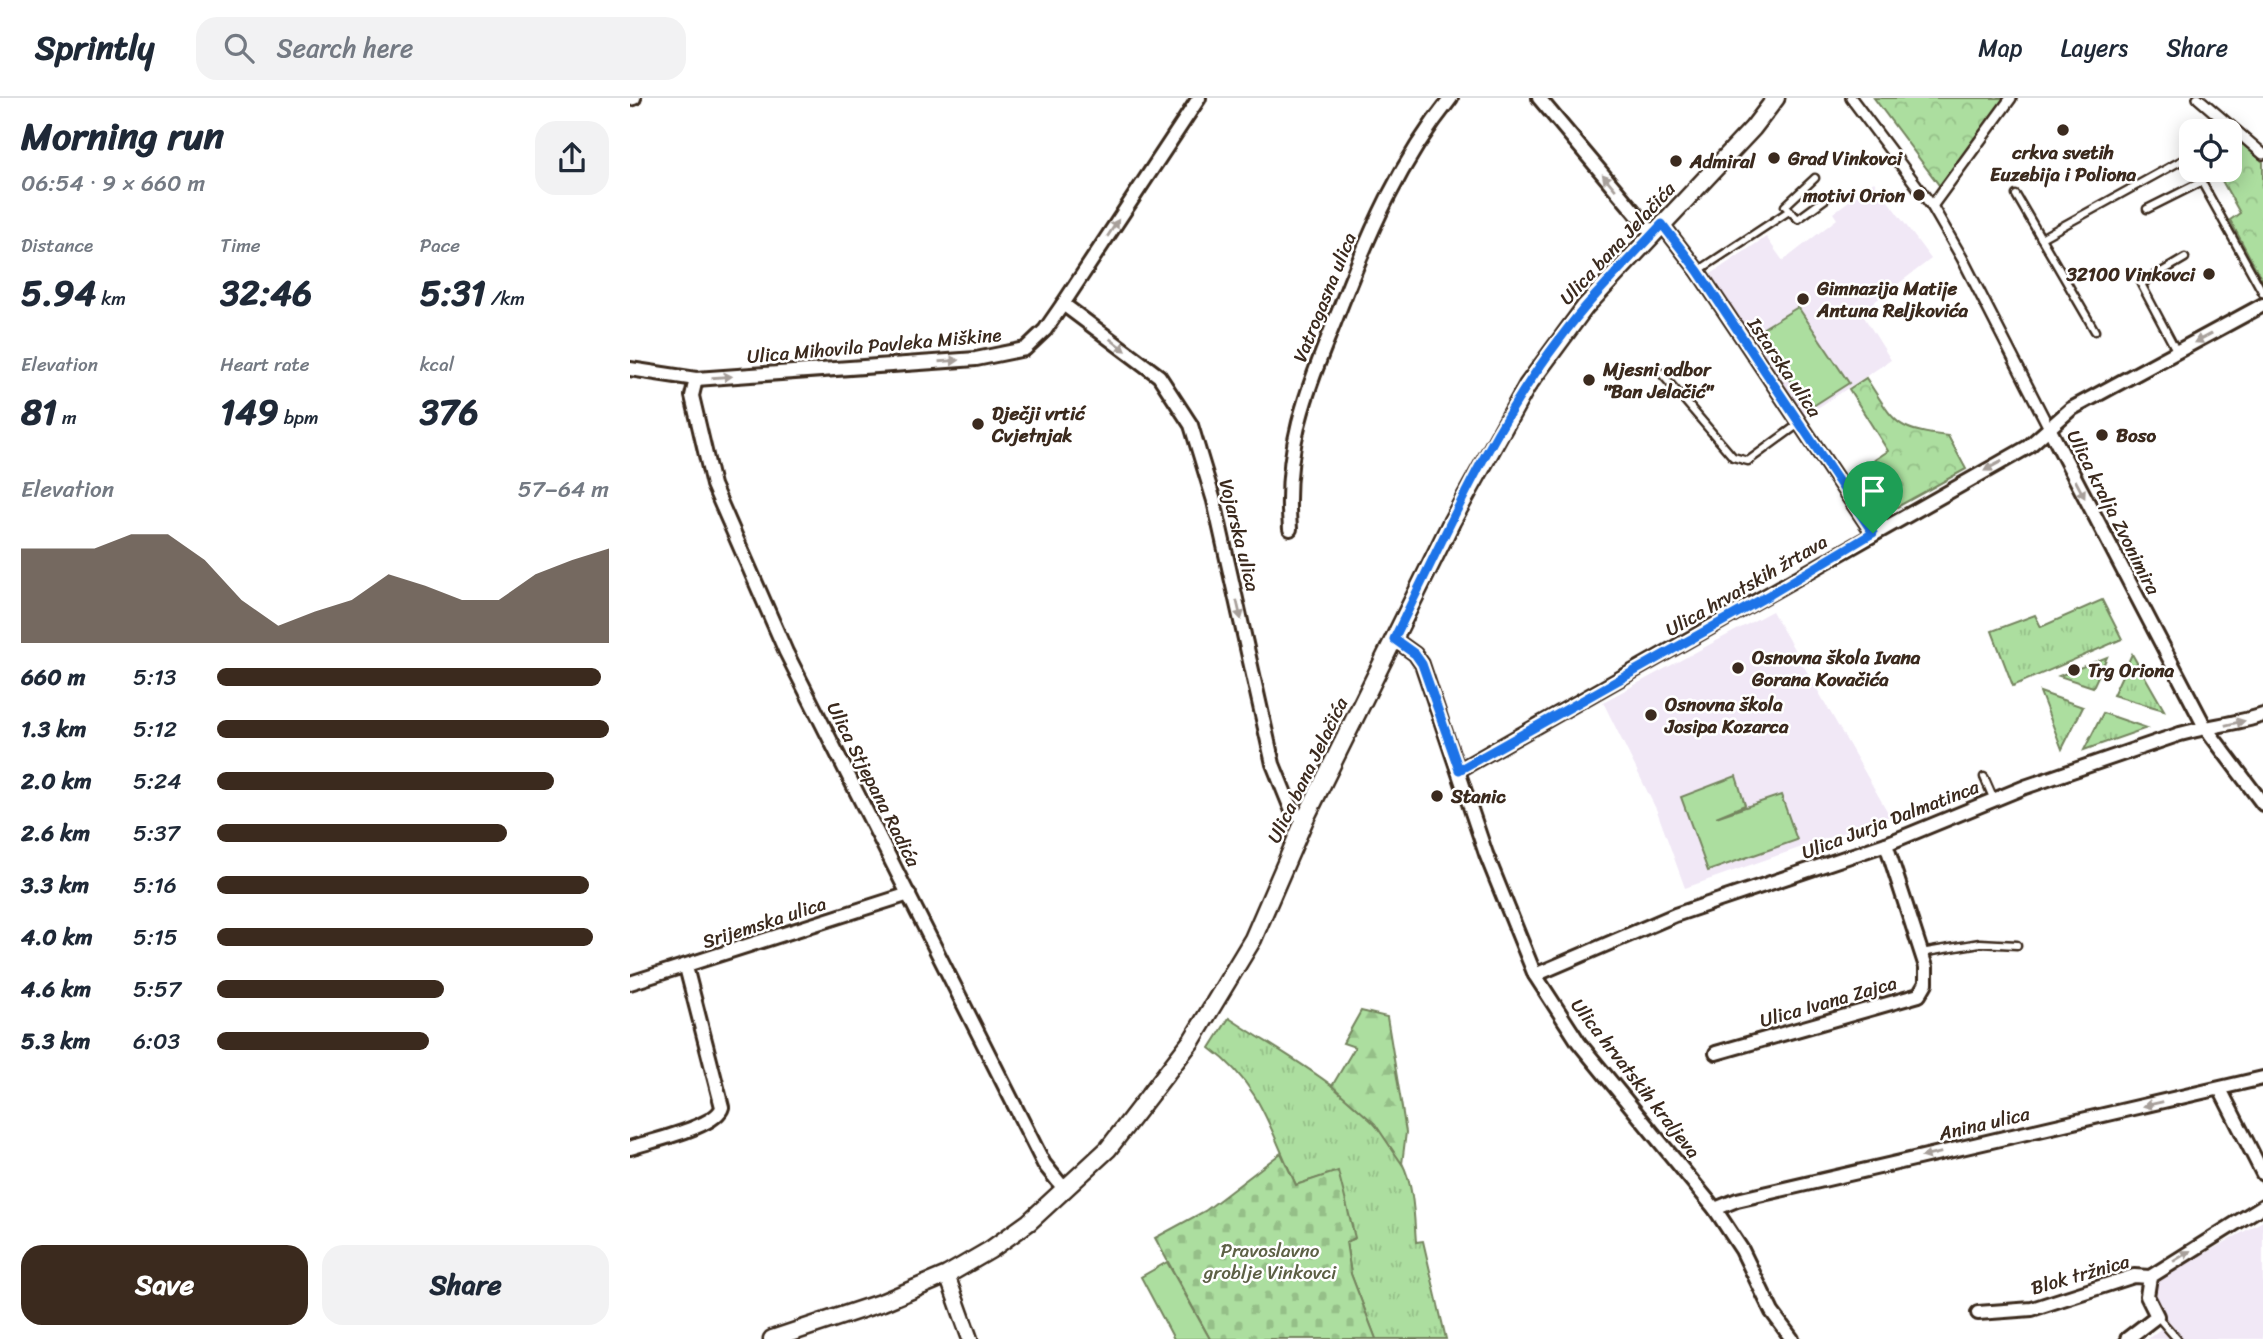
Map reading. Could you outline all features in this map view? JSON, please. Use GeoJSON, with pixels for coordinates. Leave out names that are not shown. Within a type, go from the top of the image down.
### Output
{"type":"FeatureCollection","features":[{"type":"Feature","properties":{"kind":"main road","name":"Ulica bana Jelačića"},"geometry":{"type":"LineString","coordinates":[[772,1339],[883,1302],[947,1275],[990,1250],[1065,1190],[1108,1149],[1192,1040],[1253,939],[1305,819],[1394,639],[1494,441],[1527,386],[1585,307],[1753,128],[1776,98]]}},
{"type":"Feature","properties":{"kind":"street","name":"Ulica Mihovila Pavleka Miškine"},"geometry":{"type":"LineString","coordinates":[[630,369],[696,379],[976,359],[1011,353],[1034,342],[1063,304],[1199,98]]}},
{"type":"Feature","properties":{"kind":"street","name":"Vatrogasna ulica"},"geometry":{"type":"LineString","coordinates":[[1290,529],[1289,472],[1307,391],[1363,248],[1394,183],[1411,150],[1451,98]]}},
{"type":"Feature","properties":{"kind":"street","name":"Istarska ulica"},"geometry":{"type":"LineString","coordinates":[[1539,98],[1698,271],[1873,533]]}},
{"type":"Feature","properties":{"kind":"street","name":"Ulica kralja Zvonimira"},"geometry":{"type":"LineString","coordinates":[[1851,98],[1932,206],[1945,228],[2205,727],[2263,804]]}},
{"type":"Feature","properties":{"kind":"street"},"geometry":{"type":"LineString","coordinates":[[1932,206],[2011,98]]}},
{"type":"Feature","properties":{"kind":"street"},"geometry":{"type":"LineString","coordinates":[[2198,98],[2263,154]]}},
{"type":"Feature","properties":{"kind":"street","name":"Vojarska ulica"},"geometry":{"type":"LineString","coordinates":[[1063,304],[1159,376],[1191,425],[1214,501],[1273,764],[1292,811],[1305,819]]}},
{"type":"Feature","properties":{"kind":"street","name":"Ulica hrvatskih žrtava"},"geometry":{"type":"LineString","coordinates":[[1459,770],[2028,447],[2071,409],[2263,305]]}},
{"type":"Feature","properties":{"kind":"street","name":"Ulica Stjepana Radića"},"geometry":{"type":"LineString","coordinates":[[696,379],[692,396],[713,485],[786,652],[1044,1164],[1065,1190]]}},
{"type":"Feature","properties":{"kind":"street","name":"Ulica hrvatskih kraljeva"},"geometry":{"type":"LineString","coordinates":[[1394,639],[1415,654],[1422,664],[1490,867],[1535,975],[1579,1043],[1715,1209],[1742,1250],[1772,1312],[1792,1339]]}},
{"type":"Feature","properties":{"kind":"street","name":"Ulica Jurja Dalmatinca"},"geometry":{"type":"LineString","coordinates":[[1535,975],[1675,915],[1886,844],[1994,800],[2205,727],[2232,725],[2263,715]]}},
{"type":"Feature","properties":{"kind":"street","name":"Ulica Ivana Zajca"},"geometry":{"type":"LineString","coordinates":[[1716,1054],[1919,995],[1926,983],[1921,953],[1886,844]]}},
{"type":"Feature","properties":{"kind":"street","name":"Srijemska ulica"},"geometry":{"type":"LineString","coordinates":[[630,982],[686,967],[909,894]]}},
{"type":"Feature","properties":{"kind":"street"},"geometry":{"type":"LineString","coordinates":[[630,1148],[709,1122],[720,1113],[722,1107],[686,967]]}},
{"type":"Feature","properties":{"kind":"street","name":"Anina ulica"},"geometry":{"type":"LineString","coordinates":[[1715,1209],[1737,1199],[2263,1079]]}},
{"type":"Feature","properties":{"kind":"street"},"geometry":{"type":"LineString","coordinates":[[2220,1089],[2263,1174]]}},
{"type":"Feature","properties":{"kind":"street","name":"Blok tržnica"},"geometry":{"type":"LineString","coordinates":[[1978,1313],[2032,1309],[2134,1276],[2150,1277],[2263,1206]]}},
{"type":"Feature","properties":{"kind":"street"},"geometry":{"type":"LineString","coordinates":[[947,1275],[970,1339]]}},
{"type":"Feature","properties":{"kind":"street","name":"Blok tržnica"},"geometry":{"type":"LineString","coordinates":[[2150,1277],[2147,1296],[2157,1316]]}},
{"type":"Feature","properties":{"kind":"street"},"geometry":{"type":"LineString","coordinates":[[2127,1339],[2157,1316]]}},
{"type":"Feature","properties":{"kind":"lane"},"geometry":{"type":"LineString","coordinates":[[2041,238],[2179,163]]}},
{"type":"Feature","properties":{"kind":"lane"},"geometry":{"type":"LineString","coordinates":[[1815,178],[1789,199],[1785,206],[1788,211],[1798,219],[1804,217],[1828,197]]}},
{"type":"Feature","properties":{"kind":"lane"},"geometry":{"type":"LineString","coordinates":[[2147,209],[2201,182],[2263,293]]}},
{"type":"Feature","properties":{"kind":"lane"},"geometry":{"type":"LineString","coordinates":[[2016,195],[2095,331]]}},
{"type":"Feature","properties":{"kind":"lane"},"geometry":{"type":"LineString","coordinates":[[1698,271],[1788,211]]}},
{"type":"Feature","properties":{"kind":"lane"},"geometry":{"type":"LineString","coordinates":[[2177,352],[2141,284],[2185,258]]}},
{"type":"Feature","properties":{"kind":"lane"},"geometry":{"type":"LineString","coordinates":[[1661,373],[1733,457],[1742,462],[1748,461],[1800,423]]}},
{"type":"Feature","properties":{"kind":"lane"},"geometry":{"type":"LineString","coordinates":[[1983,777],[1994,800]]}},
{"type":"Feature","properties":{"kind":"lane"},"geometry":{"type":"LineString","coordinates":[[1921,953],[1980,943],[2017,945]]}},
{"type":"Feature","properties":{"kind":"lane"},"geometry":{"type":"LineString","coordinates":[[2157,1316],[2177,1339]]}},
{"type":"Feature","properties":{"kind":"shaded area","name":"Gimnazija Matije Antuna Reljkovića"},"geometry":{"type":"Polygon","coordinates":[[[1874,182],[1931,259],[1861,312],[1891,360],[1802,418],[1711,274],[1766,237],[1783,261],[1837,219],[1833,213],[1874,182]]]}},
{"type":"Feature","properties":{"kind":"shaded area"},"geometry":{"type":"Polygon","coordinates":[[[1772,611],[1890,816],[1685,888],[1657,811],[1603,702],[1772,611]]]}},
{"type":"Feature","properties":{"kind":"shaded area"},"geometry":{"type":"Polygon","coordinates":[[[2263,1221],[2263,1339],[2148,1339],[2169,1322],[2153,1297],[2157,1280],[2263,1221]]]}},
{"type":"Feature","properties":{"kind":"green space"},"geometry":{"type":"Polygon","coordinates":[[[1874,98],[2014,98],[2015,101],[1945,193],[1874,98]]]}},
{"type":"Feature","properties":{"kind":"green space"},"geometry":{"type":"Polygon","coordinates":[[[2242,144],[2263,162],[2263,282],[2230,220],[2240,213],[2223,182],[2242,182],[2242,144]]]}},
{"type":"Feature","properties":{"kind":"green space"},"geometry":{"type":"Polygon","coordinates":[[[1798,307],[1849,383],[1810,408],[1757,332],[1798,307]]]}},
{"type":"Feature","properties":{"kind":"green space"},"geometry":{"type":"Polygon","coordinates":[[[1866,378],[1897,421],[1916,431],[1948,436],[1966,469],[1879,517],[1853,482],[1858,478],[1855,473],[1888,451],[1849,389],[1866,378]]]}},
{"type":"Feature","properties":{"kind":"green space"},"geometry":{"type":"Polygon","coordinates":[[[2102,600],[2122,639],[2013,686],[1992,631],[2035,615],[2041,627],[2102,600]]]}},
{"type":"Feature","properties":{"kind":"green space"},"geometry":{"type":"Polygon","coordinates":[[[2132,654],[2164,710],[2113,695],[2132,654]]]}},
{"type":"Feature","properties":{"kind":"green space"},"geometry":{"type":"Polygon","coordinates":[[[2107,657],[2093,687],[2059,676],[2107,657]]]}},
{"type":"Feature","properties":{"kind":"green space"},"geometry":{"type":"Polygon","coordinates":[[[2040,692],[2083,707],[2062,749],[2040,692]]]}},
{"type":"Feature","properties":{"kind":"green space"},"geometry":{"type":"Polygon","coordinates":[[[2103,713],[2147,728],[2084,750],[2103,713]]]}},
{"type":"Feature","properties":{"kind":"green space"},"geometry":{"type":"Polygon","coordinates":[[[1736,776],[1745,805],[1716,817],[1781,795],[1797,840],[1708,871],[1681,797],[1736,776]]]}},
{"type":"Feature","properties":{"kind":"green space"},"geometry":{"type":"Polygon","coordinates":[[[1361,1011],[1387,1017],[1406,1132],[1402,1164],[1375,1124],[1332,1086],[1355,1047],[1343,1043],[1361,1011]]]}},
{"type":"Feature","properties":{"kind":"green space"},"geometry":{"type":"Polygon","coordinates":[[[1229,1018],[1325,1080],[1368,1117],[1387,1139],[1402,1163],[1409,1182],[1416,1242],[1423,1241],[1446,1339],[1376,1339],[1351,1274],[1346,1242],[1354,1239],[1337,1172],[1296,1185],[1253,1093],[1227,1062],[1210,1048],[1229,1018]]]}},
{"type":"Feature","properties":{"kind":"green space","name":"Pravoslavno groblje Vinkovci"},"geometry":{"type":"Polygon","coordinates":[[[1281,1153],[1296,1185],[1338,1171],[1355,1238],[1346,1242],[1351,1274],[1376,1339],[1210,1339],[1155,1238],[1205,1211],[1281,1153]]]}},
{"type":"Feature","properties":{"kind":"green space"},"geometry":{"type":"Polygon","coordinates":[[[1167,1262],[1210,1339],[1174,1339],[1141,1277],[1167,1262]]]}},
{"type":"Feature","properties":{"kind":"place","name":"crkva svetih Euzebija i Poliona"},"geometry":{"type":"Point","coordinates":[2063,130]}},
{"type":"Feature","properties":{"kind":"place","name":"Grad Vinkovci"},"geometry":{"type":"Point","coordinates":[1774,158]}},
{"type":"Feature","properties":{"kind":"place","name":"Admiral"},"geometry":{"type":"Point","coordinates":[1676,161]}},
{"type":"Feature","properties":{"kind":"place","name":"motivi Orion"},"geometry":{"type":"Point","coordinates":[1919,195]}},
{"type":"Feature","properties":{"kind":"place","name":"32100 Vinkovci"},"geometry":{"type":"Point","coordinates":[2209,274]}},
{"type":"Feature","properties":{"kind":"place","name":"Gimnazija Matije Antuna Reljkovića"},"geometry":{"type":"Point","coordinates":[1803,299]}},
{"type":"Feature","properties":{"kind":"place","name":"Mjesni odbor \"Ban Jelačić\""},"geometry":{"type":"Point","coordinates":[1589,380]}},
{"type":"Feature","properties":{"kind":"place","name":"Dječji vrtić Cvjetnjak"},"geometry":{"type":"Point","coordinates":[978,424]}},
{"type":"Feature","properties":{"kind":"place","name":"Boso"},"geometry":{"type":"Point","coordinates":[2102,435]}},
{"type":"Feature","properties":{"kind":"place","name":"Osnovna škola Ivana Gorana Kovačića"},"geometry":{"type":"Point","coordinates":[1738,668]}},
{"type":"Feature","properties":{"kind":"place","name":"Trg Oriona"},"geometry":{"type":"Point","coordinates":[2074,670]}},
{"type":"Feature","properties":{"kind":"place","name":"Osnovna škola Josipa Kozarca"},"geometry":{"type":"Point","coordinates":[1651,715]}},
{"type":"Feature","properties":{"kind":"place","name":"Stanic"},"geometry":{"type":"Point","coordinates":[1437,796]}},
{"type":"Feature","properties":{"kind":"route"},"geometry":{"type":"LineString","coordinates":[[1662,224],[1698,271],[1873,533],[1771,594],[1459,770],[1427,674],[1415,654],[1394,639],[1494,441],[1527,386],[1585,307],[1662,224]]}}]}
